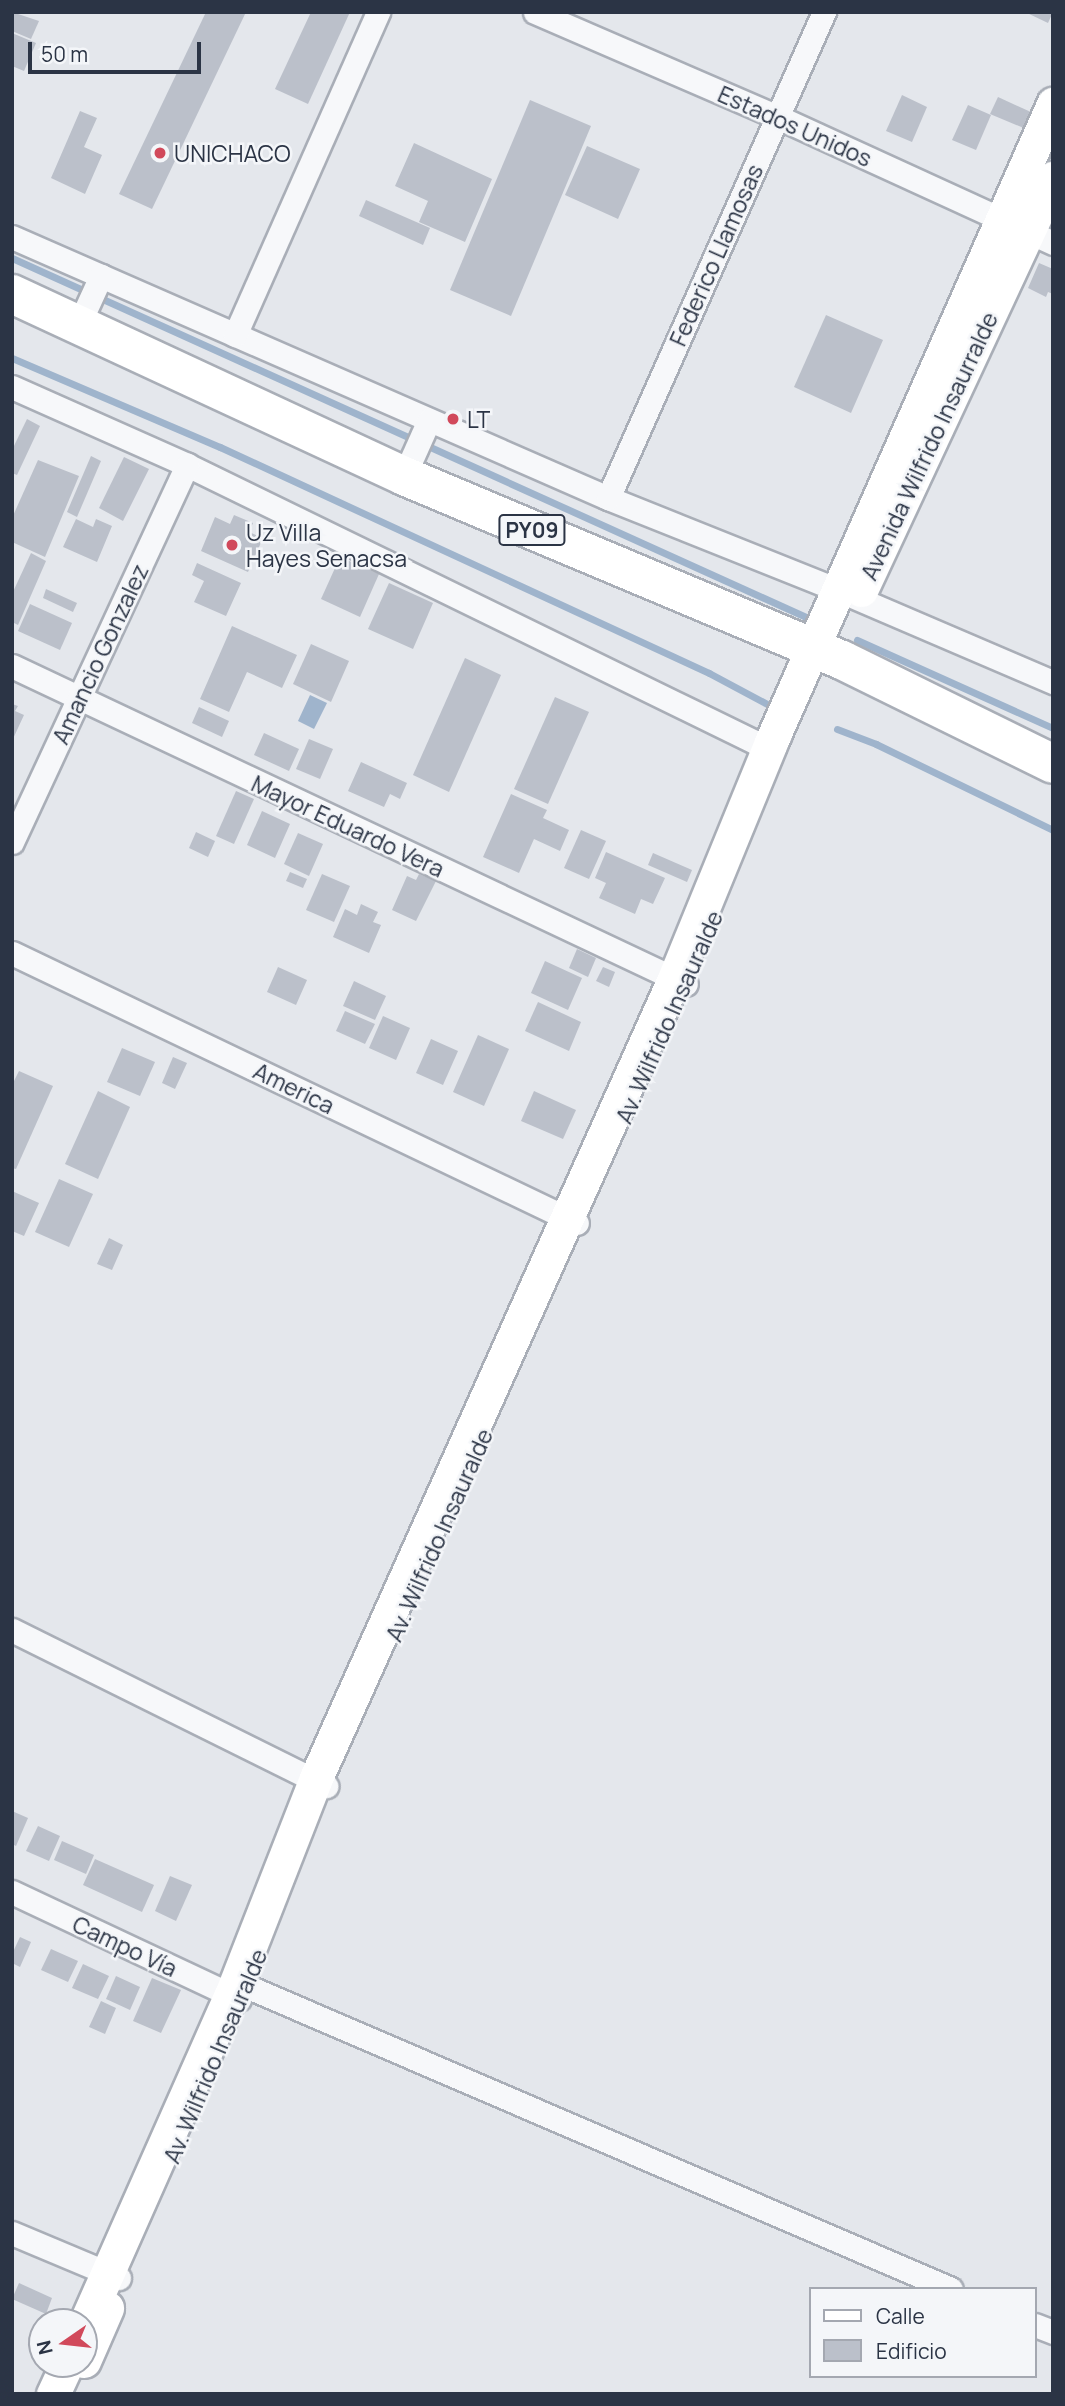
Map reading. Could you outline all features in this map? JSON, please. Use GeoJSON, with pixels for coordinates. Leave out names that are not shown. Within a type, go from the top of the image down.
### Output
{"type":"FeatureCollection","features":[{"type":"Feature","properties":{"kind":"highway","name":"PY09"},"geometry":{"type":"LineString","coordinates":[[12,294],[91,297],[417,446],[817,660],[1053,781]]}},
{"type":"Feature","properties":{"kind":"highway","name":"PY09"},"geometry":{"type":"LineString","coordinates":[[12,321],[817,660],[1053,764]]}},
{"type":"Feature","properties":{"kind":"street"},"geometry":{"type":"LineString","coordinates":[[235,335],[379,12]]}},
{"type":"Feature","properties":{"kind":"street","name":"Estados Unidos"},"geometry":{"type":"LineString","coordinates":[[535,12],[778,117],[1027,231]]}},
{"type":"Feature","properties":{"kind":"street","name":"Federico Llamosas"},"geometry":{"type":"LineString","coordinates":[[608,498],[824,12]]}},
{"type":"Feature","properties":{"kind":"street","name":"Avenida Wilfrido Insaurralde"},"geometry":{"type":"LineString","coordinates":[[848,595],[855,552],[1027,231],[1053,104]]}},
{"type":"Feature","properties":{"kind":"street","name":"Avenida Wilfrido Insaurralde"},"geometry":{"type":"LineString","coordinates":[[802,712],[817,660],[1053,178]]}},
{"type":"Feature","properties":{"kind":"street"},"geometry":{"type":"LineString","coordinates":[[12,237],[91,297],[235,335],[417,446],[608,498],[1053,682]]}},
{"type":"Feature","properties":{"kind":"street"},"geometry":{"type":"LineString","coordinates":[[12,387],[187,465],[755,742],[771,742],[802,712]]}},
{"type":"Feature","properties":{"kind":"street","name":"Amancio Gonzalez"},"geometry":{"type":"LineString","coordinates":[[12,842],[187,465]]}},
{"type":"Feature","properties":{"kind":"street"},"geometry":{"type":"LineString","coordinates":[[680,981],[771,742],[817,660]]}},
{"type":"Feature","properties":{"kind":"street","name":"Mayor Eduardo Vera"},"geometry":{"type":"LineString","coordinates":[[12,666],[79,700],[680,981]]}},
{"type":"Feature","properties":{"kind":"street","name":"Av. Wilfrido Insauralde"},"geometry":{"type":"LineString","coordinates":[[98,2320],[114,2276],[238,1993],[321,1783],[802,712]]}},
{"type":"Feature","properties":{"kind":"street","name":"America"},"geometry":{"type":"LineString","coordinates":[[12,953],[573,1220]]}},
{"type":"Feature","properties":{"kind":"street"},"geometry":{"type":"LineString","coordinates":[[12,1630],[321,1783]]}},
{"type":"Feature","properties":{"kind":"street","name":"Campo Vía"},"geometry":{"type":"LineString","coordinates":[[12,1892],[238,1993],[946,2287]]}},
{"type":"Feature","properties":{"kind":"street"},"geometry":{"type":"LineString","coordinates":[[12,2233],[114,2276],[95,2308]]}},
{"type":"Feature","properties":{"kind":"street"},"geometry":{"type":"LineString","coordinates":[[53,2394],[60,2378]]}},
{"type":"Feature","properties":{"kind":"water"},"geometry":{"type":"Polygon","coordinates":[[[310,695],[327,703],[314,729],[298,721],[310,695]]]}},
{"type":"Feature","properties":{"kind":"building"},"geometry":{"type":"Polygon","coordinates":[[[12,12],[39,21],[31,39],[12,31],[12,12]]]}},
{"type":"Feature","properties":{"kind":"building"},"geometry":{"type":"Polygon","coordinates":[[[206,12],[246,12],[152,209],[119,194],[206,12]]]}},
{"type":"Feature","properties":{"kind":"building"},"geometry":{"type":"Polygon","coordinates":[[[311,12],[350,12],[308,104],[275,89],[311,12]]]}},
{"type":"Feature","properties":{"kind":"building"},"geometry":{"type":"Polygon","coordinates":[[[1025,12],[1053,12],[1048,23],[1025,12]]]}},
{"type":"Feature","properties":{"kind":"building"},"geometry":{"type":"Polygon","coordinates":[[[12,33],[36,43],[24,71],[12,66],[12,33]]]}},
{"type":"Feature","properties":{"kind":"building"},"geometry":{"type":"Polygon","coordinates":[[[902,95],[927,107],[912,142],[886,131],[902,95]]]}},
{"type":"Feature","properties":{"kind":"building"},"geometry":{"type":"Polygon","coordinates":[[[998,97],[1033,113],[1026,129],[990,114],[998,97]]]}},
{"type":"Feature","properties":{"kind":"building"},"geometry":{"type":"Polygon","coordinates":[[[530,100],[591,126],[511,316],[450,290],[530,100]]]}},
{"type":"Feature","properties":{"kind":"building"},"geometry":{"type":"Polygon","coordinates":[[[968,105],[991,115],[976,150],[952,140],[968,105]]]}},
{"type":"Feature","properties":{"kind":"building"},"geometry":{"type":"Polygon","coordinates":[[[80,111],[97,118],[84,147],[102,155],[85,194],[51,178],[80,111]]]}},
{"type":"Feature","properties":{"kind":"building"},"geometry":{"type":"Polygon","coordinates":[[[414,143],[492,179],[465,242],[419,222],[428,201],[395,186],[414,143]]]}},
{"type":"Feature","properties":{"kind":"building"},"geometry":{"type":"Polygon","coordinates":[[[587,146],[640,169],[618,219],[565,195],[587,146]]]}},
{"type":"Feature","properties":{"kind":"building"},"geometry":{"type":"Polygon","coordinates":[[[366,200],[430,228],[423,245],[359,216],[366,200]]]}},
{"type":"Feature","properties":{"kind":"building"},"geometry":{"type":"Polygon","coordinates":[[[1039,263],[1053,269],[1053,294],[1048,292],[1046,297],[1028,288],[1039,263]]]}},
{"type":"Feature","properties":{"kind":"building"},"geometry":{"type":"Polygon","coordinates":[[[826,315],[883,340],[851,413],[794,387],[826,315]]]}},
{"type":"Feature","properties":{"kind":"building"},"geometry":{"type":"Polygon","coordinates":[[[27,419],[40,426],[17,475],[12,473],[12,450],[27,419]]]}},
{"type":"Feature","properties":{"kind":"building"},"geometry":{"type":"Polygon","coordinates":[[[91,456],[101,461],[77,517],[67,512],[91,456]]]}},
{"type":"Feature","properties":{"kind":"building"},"geometry":{"type":"Polygon","coordinates":[[[124,457],[149,469],[123,521],[99,508],[124,457]]]}},
{"type":"Feature","properties":{"kind":"building"},"geometry":{"type":"Polygon","coordinates":[[[38,460],[79,476],[45,557],[12,542],[12,518],[38,460]]]}},
{"type":"Feature","properties":{"kind":"building","name":"Uz Villa Hayes Senacsa"},"geometry":{"type":"Polygon","coordinates":[[[234,515],[253,523],[249,532],[263,538],[248,572],[201,551],[215,517],[230,524],[234,515]]]}},
{"type":"Feature","properties":{"kind":"building"},"geometry":{"type":"Polygon","coordinates":[[[76,519],[93,527],[96,519],[112,526],[97,562],[63,547],[76,519]]]}},
{"type":"Feature","properties":{"kind":"building"},"geometry":{"type":"Polygon","coordinates":[[[31,553],[46,561],[18,625],[12,622],[12,594],[31,553]]]}},
{"type":"Feature","properties":{"kind":"building"},"geometry":{"type":"Polygon","coordinates":[[[340,557],[379,574],[360,617],[321,599],[340,557]]]}},
{"type":"Feature","properties":{"kind":"building"},"geometry":{"type":"Polygon","coordinates":[[[197,563],[241,583],[226,616],[194,602],[204,581],[192,575],[197,563]]]}},
{"type":"Feature","properties":{"kind":"building"},"geometry":{"type":"Polygon","coordinates":[[[389,583],[433,603],[413,649],[368,629],[389,583]]]}},
{"type":"Feature","properties":{"kind":"building"},"geometry":{"type":"Polygon","coordinates":[[[46,589],[77,603],[73,612],[43,598],[46,589]]]}},
{"type":"Feature","properties":{"kind":"building"},"geometry":{"type":"Polygon","coordinates":[[[30,604],[72,623],[60,650],[18,631],[30,604]]]}},
{"type":"Feature","properties":{"kind":"building"},"geometry":{"type":"Polygon","coordinates":[[[232,626],[297,655],[282,688],[247,672],[229,712],[200,699],[232,626]]]}},
{"type":"Feature","properties":{"kind":"building"},"geometry":{"type":"Polygon","coordinates":[[[311,644],[349,661],[331,702],[293,684],[311,644]]]}},
{"type":"Feature","properties":{"kind":"building"},"geometry":{"type":"Polygon","coordinates":[[[465,658],[501,675],[449,792],[413,775],[465,658]]]}},
{"type":"Feature","properties":{"kind":"building"},"geometry":{"type":"Polygon","coordinates":[[[555,697],[589,712],[548,804],[514,789],[555,697]]]}},
{"type":"Feature","properties":{"kind":"building"},"geometry":{"type":"Polygon","coordinates":[[[12,704],[18,706],[15,711],[24,715],[12,741],[12,704]]]}},
{"type":"Feature","properties":{"kind":"building"},"geometry":{"type":"Polygon","coordinates":[[[199,707],[229,721],[222,737],[192,723],[199,707]]]}},
{"type":"Feature","properties":{"kind":"building"},"geometry":{"type":"Polygon","coordinates":[[[264,733],[299,749],[289,771],[254,755],[264,733]]]}},
{"type":"Feature","properties":{"kind":"building"},"geometry":{"type":"Polygon","coordinates":[[[309,739],[333,749],[320,779],[296,769],[309,739]]]}},
{"type":"Feature","properties":{"kind":"building"},"geometry":{"type":"Polygon","coordinates":[[[361,762],[407,783],[400,799],[390,794],[384,807],[348,791],[361,762]]]}},
{"type":"Feature","properties":{"kind":"building"},"geometry":{"type":"Polygon","coordinates":[[[236,791],[254,799],[234,844],[216,836],[236,791]]]}},
{"type":"Feature","properties":{"kind":"building"},"geometry":{"type":"Polygon","coordinates":[[[511,794],[547,810],[543,818],[569,830],[560,851],[534,839],[519,873],[483,857],[511,794]]]}},
{"type":"Feature","properties":{"kind":"building"},"geometry":{"type":"Polygon","coordinates":[[[262,811],[290,824],[275,858],[247,845],[262,811]]]}},
{"type":"Feature","properties":{"kind":"building"},"geometry":{"type":"Polygon","coordinates":[[[581,830],[606,841],[589,879],[564,868],[581,830]]]}},
{"type":"Feature","properties":{"kind":"building"},"geometry":{"type":"Polygon","coordinates":[[[196,832],[215,841],[208,857],[189,848],[196,832]]]}},
{"type":"Feature","properties":{"kind":"building"},"geometry":{"type":"Polygon","coordinates":[[[298,833],[323,844],[309,876],[284,864],[298,833]]]}},
{"type":"Feature","properties":{"kind":"building"},"geometry":{"type":"Polygon","coordinates":[[[606,852],[665,878],[653,904],[641,899],[635,914],[599,898],[606,883],[595,878],[606,852]]]}},
{"type":"Feature","properties":{"kind":"building"},"geometry":{"type":"Polygon","coordinates":[[[653,853],[692,870],[687,882],[648,865],[653,853]]]}},
{"type":"Feature","properties":{"kind":"building"},"geometry":{"type":"Polygon","coordinates":[[[290,872],[307,879],[303,888],[286,881],[290,872]]]}},
{"type":"Feature","properties":{"kind":"building"},"geometry":{"type":"Polygon","coordinates":[[[322,874],[350,886],[334,922],[306,910],[322,874]]]}},
{"type":"Feature","properties":{"kind":"building"},"geometry":{"type":"Polygon","coordinates":[[[419,874],[436,881],[416,921],[392,910],[407,876],[416,880],[419,874]]]}},
{"type":"Feature","properties":{"kind":"building"},"geometry":{"type":"Polygon","coordinates":[[[361,904],[378,912],[373,922],[381,925],[369,953],[333,937],[345,909],[357,915],[361,904]]]}},
{"type":"Feature","properties":{"kind":"building"},"geometry":{"type":"Polygon","coordinates":[[[577,949],[596,958],[588,977],[569,968],[577,949]]]}},
{"type":"Feature","properties":{"kind":"building"},"geometry":{"type":"Polygon","coordinates":[[[545,961],[582,978],[568,1010],[531,993],[545,961]]]}},
{"type":"Feature","properties":{"kind":"building"},"geometry":{"type":"Polygon","coordinates":[[[278,967],[307,980],[296,1005],[267,992],[278,967]]]}},
{"type":"Feature","properties":{"kind":"building"},"geometry":{"type":"Polygon","coordinates":[[[603,967],[615,972],[609,987],[596,981],[603,967]]]}},
{"type":"Feature","properties":{"kind":"building"},"geometry":{"type":"Polygon","coordinates":[[[354,981],[386,996],[375,1020],[343,1006],[354,981]]]}},
{"type":"Feature","properties":{"kind":"building"},"geometry":{"type":"Polygon","coordinates":[[[538,1002],[581,1022],[569,1051],[525,1031],[538,1002]]]}},
{"type":"Feature","properties":{"kind":"building"},"geometry":{"type":"Polygon","coordinates":[[[345,1011],[375,1024],[365,1044],[336,1031],[345,1011]]]}},
{"type":"Feature","properties":{"kind":"building"},"geometry":{"type":"Polygon","coordinates":[[[383,1016],[410,1028],[396,1060],[369,1048],[383,1016]]]}},
{"type":"Feature","properties":{"kind":"building"},"geometry":{"type":"Polygon","coordinates":[[[478,1035],[509,1049],[484,1106],[453,1092],[478,1035]]]}},
{"type":"Feature","properties":{"kind":"building"},"geometry":{"type":"Polygon","coordinates":[[[431,1039],[458,1051],[443,1085],[416,1073],[431,1039]]]}},
{"type":"Feature","properties":{"kind":"building"},"geometry":{"type":"Polygon","coordinates":[[[122,1048],[155,1062],[140,1096],[107,1082],[122,1048]]]}},
{"type":"Feature","properties":{"kind":"building"},"geometry":{"type":"Polygon","coordinates":[[[173,1057],[187,1063],[175,1089],[162,1083],[173,1057]]]}},
{"type":"Feature","properties":{"kind":"building"},"geometry":{"type":"Polygon","coordinates":[[[19,1071],[53,1086],[16,1169],[12,1168],[12,1085],[19,1071]]]}},
{"type":"Feature","properties":{"kind":"building"},"geometry":{"type":"Polygon","coordinates":[[[98,1091],[130,1107],[98,1179],[65,1164],[98,1091]]]}},
{"type":"Feature","properties":{"kind":"building"},"geometry":{"type":"Polygon","coordinates":[[[534,1091],[576,1110],[563,1139],[521,1121],[534,1091]]]}},
{"type":"Feature","properties":{"kind":"building"},"geometry":{"type":"Polygon","coordinates":[[[59,1179],[93,1194],[69,1247],[35,1232],[59,1179]]]}},
{"type":"Feature","properties":{"kind":"building"},"geometry":{"type":"Polygon","coordinates":[[[12,1191],[39,1203],[24,1236],[12,1231],[12,1191]]]}},
{"type":"Feature","properties":{"kind":"building"},"geometry":{"type":"Polygon","coordinates":[[[109,1238],[123,1245],[112,1270],[97,1264],[109,1238]]]}},
{"type":"Feature","properties":{"kind":"building"},"geometry":{"type":"Polygon","coordinates":[[[12,1811],[28,1818],[16,1846],[12,1844],[12,1811]]]}},
{"type":"Feature","properties":{"kind":"building"},"geometry":{"type":"Polygon","coordinates":[[[38,1826],[60,1836],[49,1861],[26,1851],[38,1826]]]}},
{"type":"Feature","properties":{"kind":"building"},"geometry":{"type":"Polygon","coordinates":[[[62,1841],[94,1855],[86,1874],[54,1860],[62,1841]]]}},
{"type":"Feature","properties":{"kind":"building"},"geometry":{"type":"Polygon","coordinates":[[[95,1859],[154,1885],[142,1912],[83,1885],[95,1859]]]}},
{"type":"Feature","properties":{"kind":"building"},"geometry":{"type":"Polygon","coordinates":[[[170,1876],[192,1885],[176,1921],[155,1911],[170,1876]]]}},
{"type":"Feature","properties":{"kind":"building"},"geometry":{"type":"Polygon","coordinates":[[[20,1937],[31,1942],[20,1967],[12,1963],[12,1954],[20,1937]]]}},
{"type":"Feature","properties":{"kind":"building"},"geometry":{"type":"Polygon","coordinates":[[[51,1949],[78,1961],[68,1982],[41,1970],[51,1949]]]}},
{"type":"Feature","properties":{"kind":"building"},"geometry":{"type":"Polygon","coordinates":[[[83,1964],[109,1976],[98,1999],[72,1988],[83,1964]]]}},
{"type":"Feature","properties":{"kind":"building"},"geometry":{"type":"Polygon","coordinates":[[[116,1976],[140,1987],[130,2010],[106,1999],[116,1976]]]}},
{"type":"Feature","properties":{"kind":"building"},"geometry":{"type":"Polygon","coordinates":[[[152,1978],[181,1990],[161,2033],[133,2021],[152,1978]]]}},
{"type":"Feature","properties":{"kind":"building"},"geometry":{"type":"Polygon","coordinates":[[[101,2001],[116,2008],[105,2034],[89,2027],[101,2001]]]}},
{"type":"Feature","properties":{"kind":"building"},"geometry":{"type":"Polygon","coordinates":[[[19,2283],[52,2298],[48,2308],[32,2308],[12,2299],[19,2283]]]}},
{"type":"Feature","properties":{"kind":"waterway"},"geometry":{"type":"LineString","coordinates":[[12,258],[815,621]]}},
{"type":"Feature","properties":{"kind":"waterway"},"geometry":{"type":"LineString","coordinates":[[12,358],[220,447],[709,673],[769,705]]}},
{"type":"Feature","properties":{"kind":"waterway"},"geometry":{"type":"LineString","coordinates":[[857,640],[1053,728]]}},
{"type":"Feature","properties":{"kind":"waterway"},"geometry":{"type":"LineString","coordinates":[[837,729],[876,744],[1053,830]]}},
{"type":"Feature","properties":{"kind":"place","name":"UNICHACO"},"geometry":{"type":"Point","coordinates":[160,153]}},
{"type":"Feature","properties":{"kind":"place","name":"LT"},"geometry":{"type":"Point","coordinates":[453,419]}},
{"type":"Feature","properties":{"kind":"place","name":"Uz Villa Hayes Senacsa"},"geometry":{"type":"Point","coordinates":[232,545]}}]}
